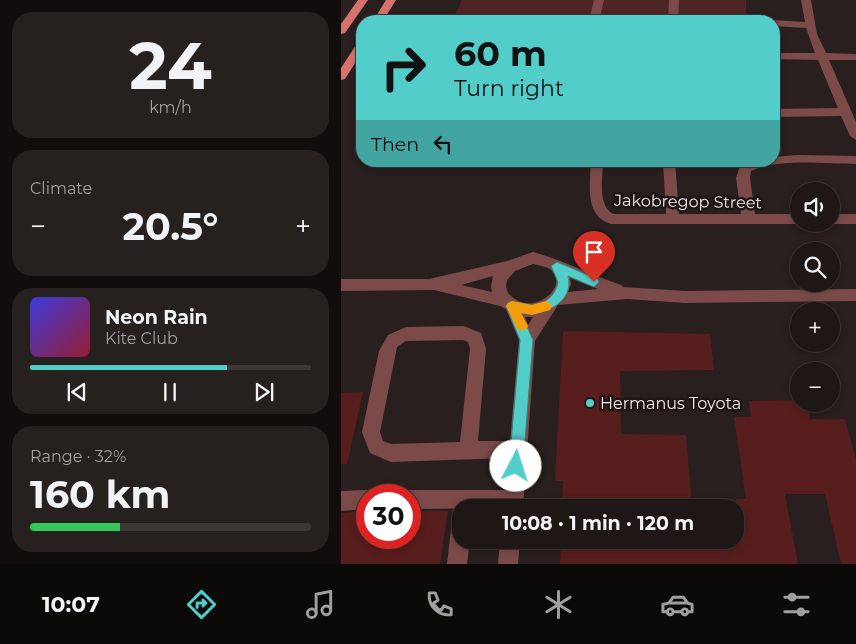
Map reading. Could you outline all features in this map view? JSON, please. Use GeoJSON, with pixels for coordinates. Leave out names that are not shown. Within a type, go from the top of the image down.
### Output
{"type":"FeatureCollection","features":[{"type":"Feature","properties":{"kind":"main road"},"geometry":{"type":"LineString","coordinates":[[341,31],[363,0]]}},
{"type":"Feature","properties":{"kind":"main road"},"geometry":{"type":"LineString","coordinates":[[381,15],[391,0]]}},
{"type":"Feature","properties":{"kind":"main road"},"geometry":{"type":"LineString","coordinates":[[341,77],[356,53]]}},
{"type":"Feature","properties":{"kind":"street"},"geometry":{"type":"LineString","coordinates":[[595,15],[599,0]]}},
{"type":"Feature","properties":{"kind":"street"},"geometry":{"type":"LineString","coordinates":[[673,15],[674,0]]}},
{"type":"Feature","properties":{"kind":"street"},"geometry":{"type":"LineString","coordinates":[[806,0],[810,25],[821,58],[856,136]]}},
{"type":"Feature","properties":{"kind":"street"},"geometry":{"type":"LineString","coordinates":[[780,23],[810,25]]}},
{"type":"Feature","properties":{"kind":"street"},"geometry":{"type":"LineString","coordinates":[[780,56],[856,57]]}},
{"type":"Feature","properties":{"kind":"street"},"geometry":{"type":"LineString","coordinates":[[780,113],[845,112]]}},
{"type":"Feature","properties":{"kind":"street"},"geometry":{"type":"LineString","coordinates":[[780,162],[856,160]]}},
{"type":"Feature","properties":{"kind":"street","name":"Jakobregop Street"},"geometry":{"type":"LineString","coordinates":[[597,167],[597,203],[604,217],[619,220],[790,219]]}},
{"type":"Feature","properties":{"kind":"street"},"geometry":{"type":"LineString","coordinates":[[669,167],[673,220]]}},
{"type":"Feature","properties":{"kind":"street"},"geometry":{"type":"LineString","coordinates":[[747,167],[743,178],[749,219]]}},
{"type":"Feature","properties":{"kind":"street"},"geometry":{"type":"LineString","coordinates":[[840,219],[856,219]]}},
{"type":"Feature","properties":{"kind":"street"},"geometry":{"type":"LineString","coordinates":[[527,340],[509,304],[501,295],[499,280],[508,267],[515,262],[533,258],[549,261],[594,282],[627,293]]}},
{"type":"Feature","properties":{"kind":"street"},"geometry":{"type":"LineString","coordinates":[[513,499],[527,340],[562,290],[564,282],[562,273],[557,266]]}},
{"type":"Feature","properties":{"kind":"street"},"geometry":{"type":"LineString","coordinates":[[341,285],[429,284],[508,267]]}},
{"type":"Feature","properties":{"kind":"street"},"geometry":{"type":"LineString","coordinates":[[429,284],[532,310],[554,301],[627,293],[685,297],[856,295]]}},
{"type":"Feature","properties":{"kind":"street"},"geometry":{"type":"LineString","coordinates":[[468,451],[478,349],[475,338],[465,333],[406,334],[397,337],[390,343],[387,351],[371,432],[376,447],[391,453],[468,451],[518,449]]}},
{"type":"Feature","properties":{"kind":"street"},"geometry":{"type":"LineString","coordinates":[[341,501],[356,500]]}},
{"type":"Feature","properties":{"kind":"street"},"geometry":{"type":"LineString","coordinates":[[421,501],[452,503]]}},
{"type":"Feature","properties":{"kind":"street"},"geometry":{"type":"LineString","coordinates":[[457,564],[459,549]]}},
{"type":"Feature","properties":{"kind":"street"},"geometry":{"type":"LineString","coordinates":[[508,564],[509,549]]}},
{"type":"Feature","properties":{"kind":"shaded area"},"geometry":{"type":"Polygon","coordinates":[[[462,0],[746,0],[746,15],[455,15],[462,0]]]}},
{"type":"Feature","properties":{"kind":"building","name":"Hermanus Toyota"},"geometry":{"type":"Polygon","coordinates":[[[563,331],[710,334],[714,370],[620,371],[621,434],[686,435],[691,499],[562,499],[563,481],[555,481],[563,331]]]}},
{"type":"Feature","properties":{"kind":"building"},"geometry":{"type":"Polygon","coordinates":[[[363,392],[347,464],[341,464],[341,393],[363,392]]]}},
{"type":"Feature","properties":{"kind":"building"},"geometry":{"type":"Polygon","coordinates":[[[790,400],[790,412],[808,412],[810,419],[845,419],[856,459],[856,564],[841,564],[825,494],[785,494],[798,564],[560,564],[561,549],[744,549],[744,499],[746,499],[734,417],[751,417],[749,401],[790,400]]]}},
{"type":"Feature","properties":{"kind":"building"},"geometry":{"type":"Polygon","coordinates":[[[421,511],[448,511],[440,564],[341,564],[341,513],[356,512],[356,549],[421,549],[421,511]]]}},
{"type":"Feature","properties":{"kind":"slow traffic"},"geometry":{"type":"LineString","coordinates":[[522,326],[512,306],[532,310],[546,306]]}},
{"type":"Feature","properties":{"kind":"place","name":"Hermanus Toyota"},"geometry":{"type":"Point","coordinates":[590,403]}},
{"type":"Feature","properties":{"kind":"route"},"geometry":{"type":"LineString","coordinates":[[516,466],[527,340],[512,306],[532,310],[551,304],[562,290],[564,282],[562,273],[557,266],[594,282]]}}]}
